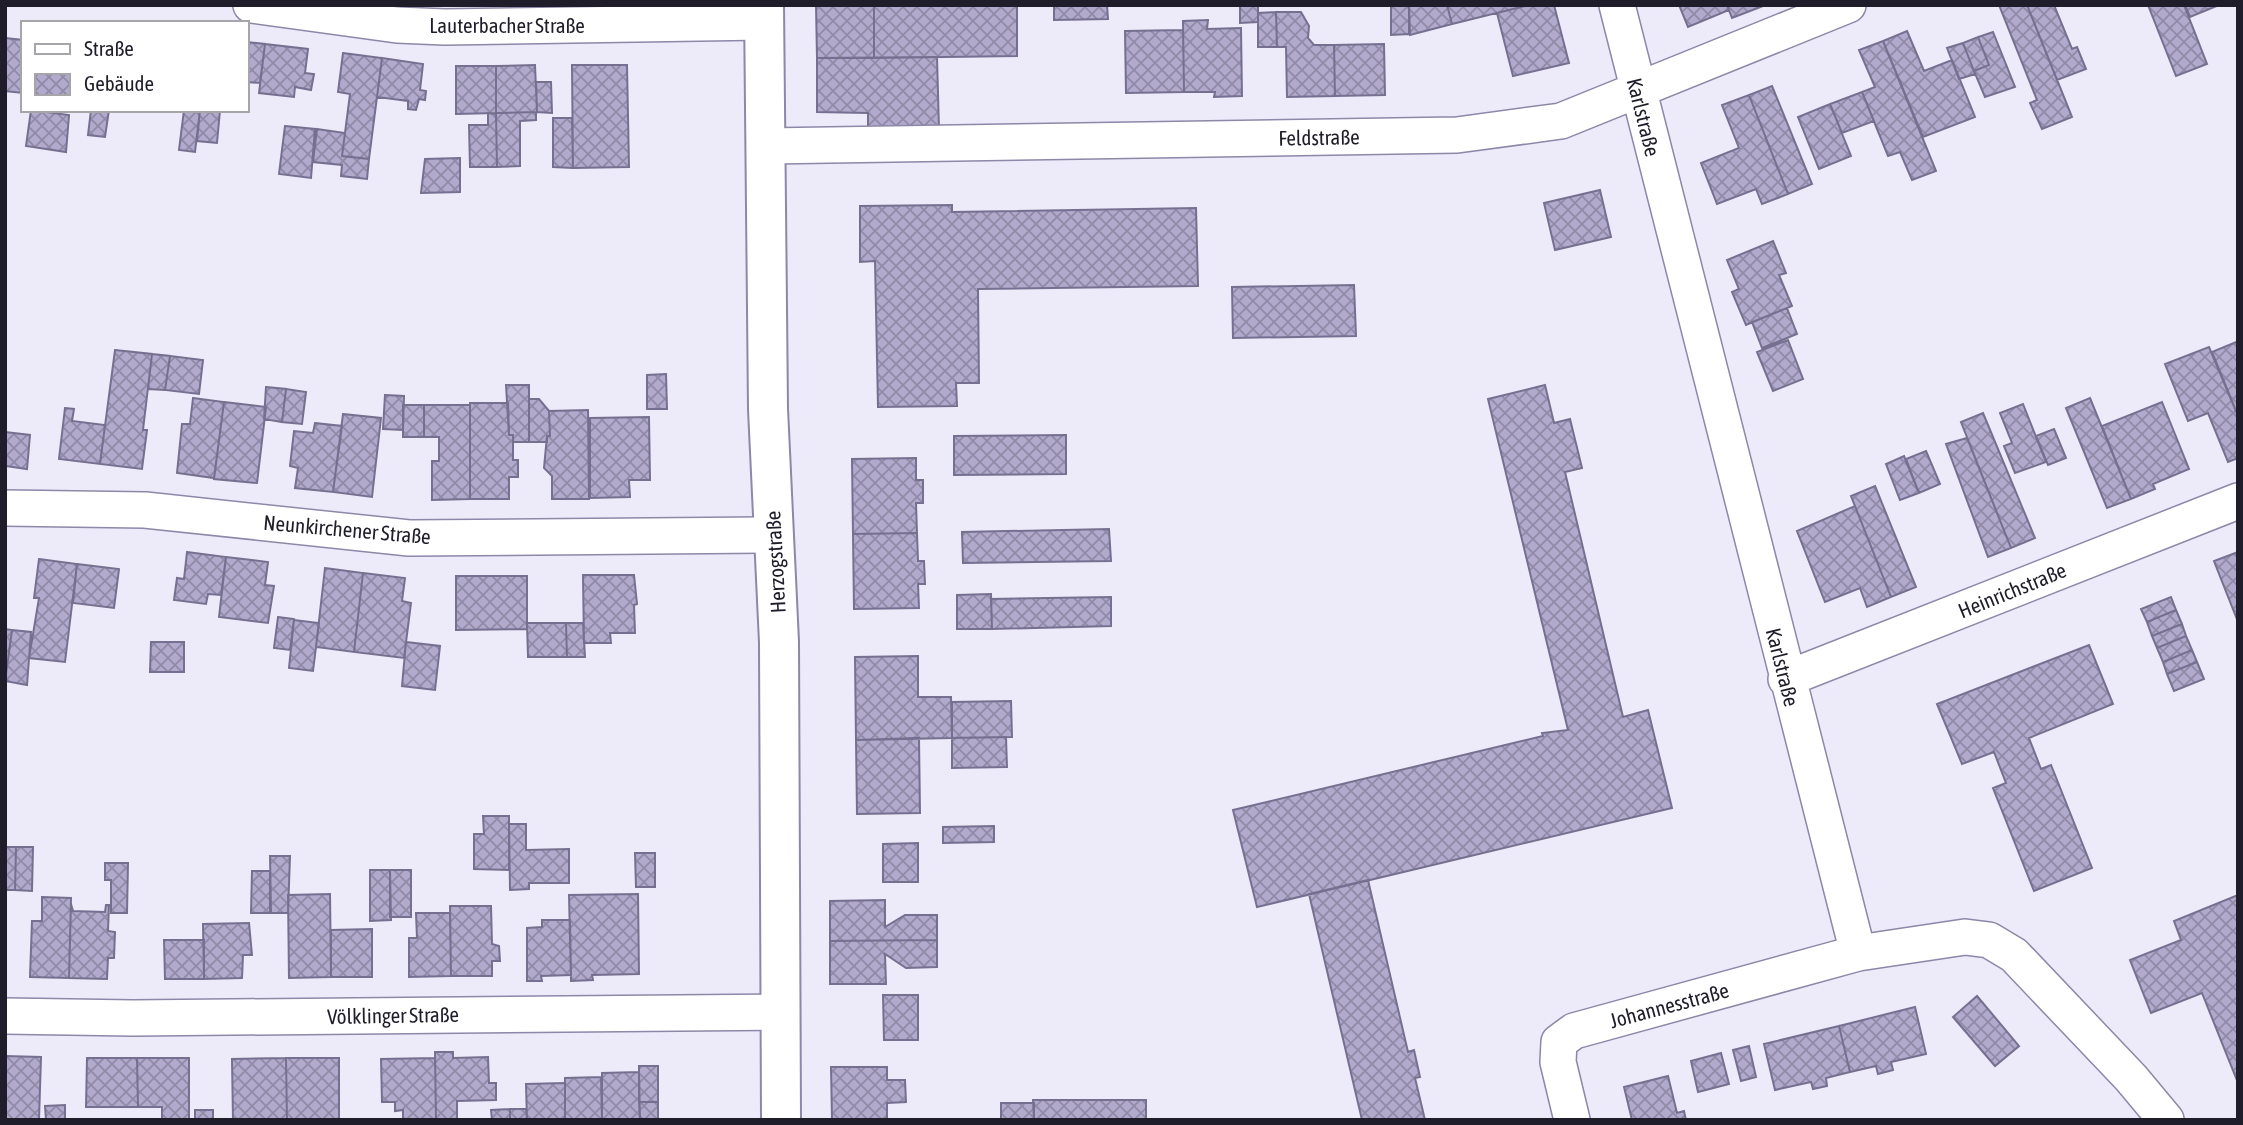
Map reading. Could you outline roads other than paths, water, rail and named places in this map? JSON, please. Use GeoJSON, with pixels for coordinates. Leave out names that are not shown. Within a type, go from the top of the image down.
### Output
{"type":"FeatureCollection","features":[{"type":"Feature","properties":{"kind":"street","name":"Lauterbacher Straße"},"geometry":{"type":"LineString","coordinates":[[251,5],[397,25],[433,26],[764,13]]}},
{"type":"Feature","properties":{"kind":"street","name":"Karlstraße"},"geometry":{"type":"LineString","coordinates":[[1617,5],[1786,679],[1858,953]]}},
{"type":"Feature","properties":{"kind":"street","name":"Feldstraße"},"geometry":{"type":"LineString","coordinates":[[767,146],[1457,135],[1561,121],[1848,5]]}},
{"type":"Feature","properties":{"kind":"street","name":"Herzogstraße"},"geometry":{"type":"LineString","coordinates":[[764,13],[768,409],[779,642],[781,1120]]}},
{"type":"Feature","properties":{"kind":"street","name":"Heinrichstraße"},"geometry":{"type":"LineString","coordinates":[[1786,679],[2238,501]]}},
{"type":"Feature","properties":{"kind":"street","name":"Neunkirchener Straße"},"geometry":{"type":"LineString","coordinates":[[5,508],[145,510],[409,538],[774,535]]}},
{"type":"Feature","properties":{"kind":"street"},"geometry":{"type":"LineString","coordinates":[[1858,953],[1965,937],[1989,940],[2014,955],[2131,1078],[2166,1120]]}},
{"type":"Feature","properties":{"kind":"street","name":"Johannesstraße"},"geometry":{"type":"LineString","coordinates":[[1572,1120],[1558,1062],[1559,1042],[1574,1031],[1858,953]]}},
{"type":"Feature","properties":{"kind":"street","name":"Völklinger Straße"},"geometry":{"type":"LineString","coordinates":[[5,1016],[133,1018],[781,1012]]}}]}
